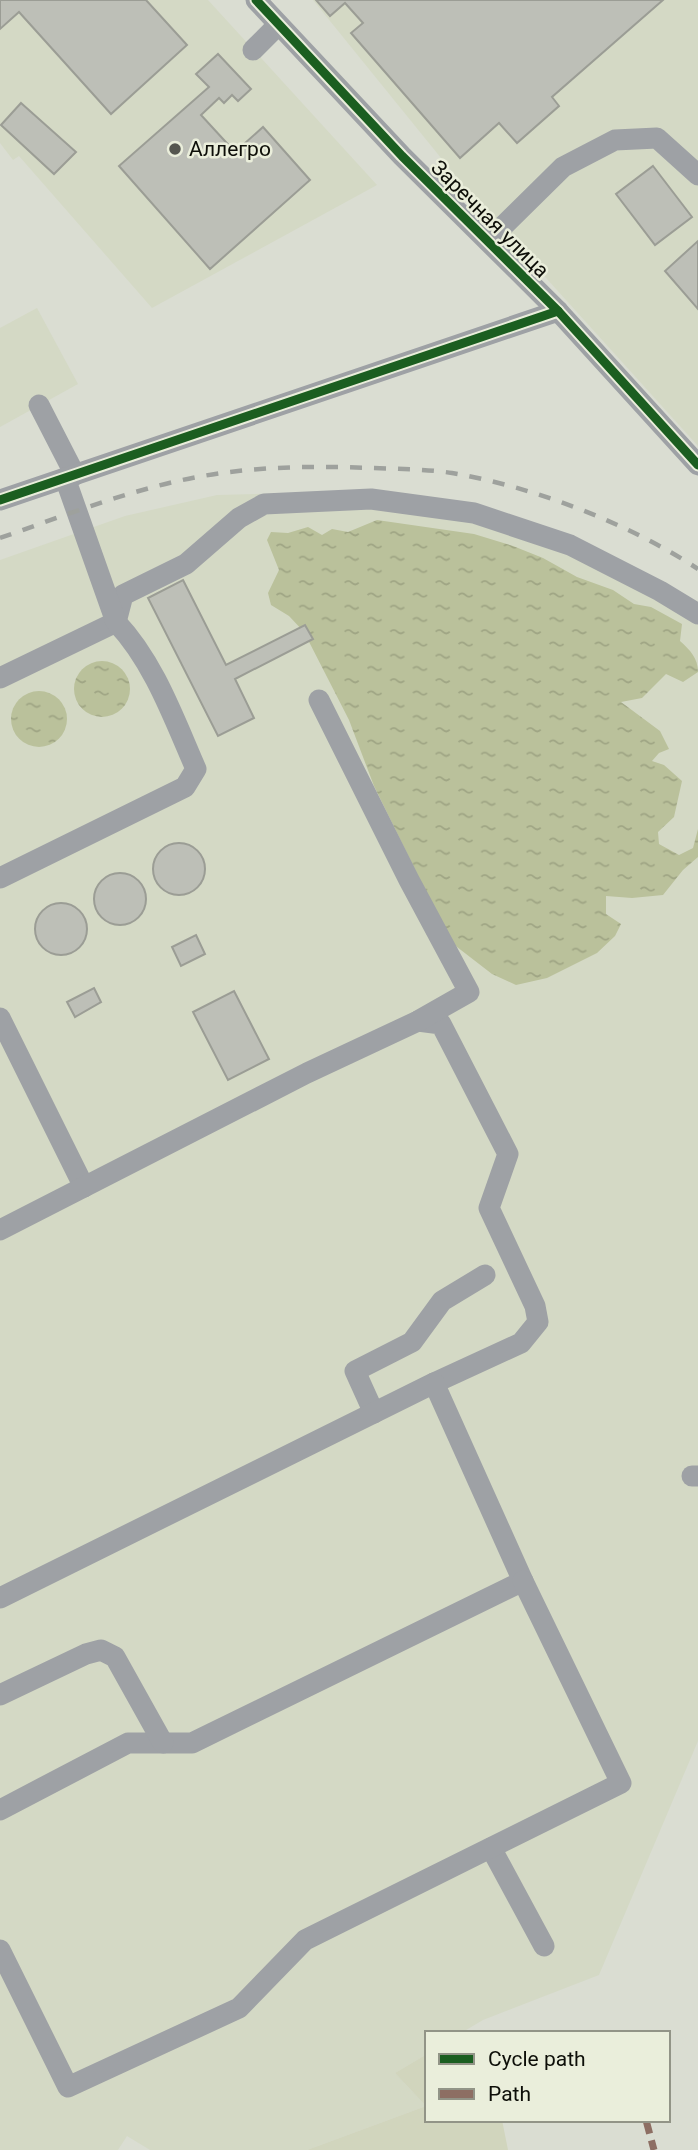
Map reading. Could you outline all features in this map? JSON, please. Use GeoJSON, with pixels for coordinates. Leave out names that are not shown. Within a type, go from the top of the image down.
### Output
{"type":"FeatureCollection","features":[{"type":"Feature","properties":{"kind":"street","name":"Заречная улица"},"geometry":{"type":"LineString","coordinates":[[256,0],[278,25],[462,201],[488,241],[558,311],[698,465]]}},
{"type":"Feature","properties":{"kind":"street"},"geometry":{"type":"LineString","coordinates":[[253,50],[278,25]]}},
{"type":"Feature","properties":{"kind":"street"},"geometry":{"type":"LineString","coordinates":[[488,241],[563,167],[615,140],[657,138],[698,175]]}},
{"type":"Feature","properties":{"kind":"street"},"geometry":{"type":"LineString","coordinates":[[0,500],[558,311]]}},
{"type":"Feature","properties":{"kind":"street"},"geometry":{"type":"LineString","coordinates":[[0,878],[185,787],[196,769],[133,640],[116,622],[70,476],[39,405]]}},
{"type":"Feature","properties":{"kind":"street"},"geometry":{"type":"LineString","coordinates":[[0,678],[116,622],[123,595],[186,564],[239,518],[264,504],[371,499],[474,513],[570,545],[660,591],[698,614]]}},
{"type":"Feature","properties":{"kind":"street"},"geometry":{"type":"LineString","coordinates":[[0,1230],[307,1073],[418,1021],[469,992],[409,880],[319,700]]}},
{"type":"Feature","properties":{"kind":"street"},"geometry":{"type":"LineString","coordinates":[[0,1018],[84,1187]]}},
{"type":"Feature","properties":{"kind":"street"},"geometry":{"type":"LineString","coordinates":[[0,1598],[434,1383],[521,1343],[538,1322],[535,1306],[489,1208],[508,1154],[441,1024],[418,1021]]}},
{"type":"Feature","properties":{"kind":"street"},"geometry":{"type":"LineString","coordinates":[[374,1413],[355,1371],[412,1342],[442,1300],[485,1275]]}},
{"type":"Feature","properties":{"kind":"street"},"geometry":{"type":"LineString","coordinates":[[0,1950],[68,2087],[239,2008],[305,1940],[621,1783],[523,1581],[434,1383]]}},
{"type":"Feature","properties":{"kind":"street"},"geometry":{"type":"LineString","coordinates":[[0,1810],[128,1743],[192,1743],[523,1581]]}},
{"type":"Feature","properties":{"kind":"street"},"geometry":{"type":"LineString","coordinates":[[0,1695],[86,1654],[101,1650],[115,1657],[163,1743]]}},
{"type":"Feature","properties":{"kind":"street"},"geometry":{"type":"LineString","coordinates":[[491,1848],[544,1946]]}},
{"type":"Feature","properties":{"kind":"shaded area","name":"Аллегро"},"geometry":{"type":"Polygon","coordinates":[[[0,0],[208,0],[377,185],[152,308],[19,156],[13,160],[0,143],[0,0]]]}},
{"type":"Feature","properties":{"kind":"shaded area"},"geometry":{"type":"Polygon","coordinates":[[[313,0],[698,0],[698,446],[471,195],[313,0]]]}},
{"type":"Feature","properties":{"kind":"shaded area"},"geometry":{"type":"Polygon","coordinates":[[[37,308],[78,384],[0,427],[0,328],[37,308]]]}},
{"type":"Feature","properties":{"kind":"shaded area"},"geometry":{"type":"Polygon","coordinates":[[[377,491],[650,575],[698,602],[698,1741],[599,1975],[483,2020],[464,2031],[425,2031],[425,2055],[395,2073],[425,2106],[307,2150],[150,2150],[127,2136],[118,2150],[0,2150],[0,560],[125,516],[217,495],[377,491]]]}},
{"type":"Feature","properties":{"kind":"shaded area"},"geometry":{"type":"Polygon","coordinates":[[[425,2055],[425,2105],[395,2073],[425,2055]]]}},
{"type":"Feature","properties":{"kind":"shaded area"},"geometry":{"type":"Polygon","coordinates":[[[425,2106],[425,2122],[502,2122],[508,2150],[307,2150],[425,2106]]]}},
{"type":"Feature","properties":{"kind":"water"},"geometry":{"type":"Polygon","coordinates":[[[377,520],[474,534],[543,558],[577,577],[613,590],[634,604],[651,607],[682,624],[680,641],[697,663],[698,672],[683,682],[666,674],[642,698],[621,702],[660,731],[669,749],[659,753],[652,761],[664,765],[682,781],[674,817],[658,832],[659,844],[679,855],[693,848],[698,829],[698,857],[683,870],[663,895],[632,898],[606,896],[606,914],[621,924],[615,936],[597,953],[547,978],[516,985],[492,974],[449,939],[374,786],[349,720],[304,632],[289,616],[271,605],[268,593],[279,570],[267,540],[271,532],[288,533],[308,527],[322,535],[332,529],[348,532],[377,520]]]}},
{"type":"Feature","properties":{"kind":"water"},"geometry":{"type":"Polygon","coordinates":[[[102,661],[117,666],[125,674],[130,689],[125,704],[117,712],[102,717],[87,712],[79,704],[74,689],[79,674],[87,666],[102,661]]]}},
{"type":"Feature","properties":{"kind":"water"},"geometry":{"type":"Polygon","coordinates":[[[39,691],[54,696],[62,704],[67,719],[62,734],[54,742],[39,747],[24,742],[16,734],[11,719],[16,704],[24,696],[39,691]]]}},
{"type":"Feature","properties":{"kind":"building"},"geometry":{"type":"Polygon","coordinates":[[[0,0],[146,0],[187,45],[111,114],[19,12],[0,29],[0,0]]]}},
{"type":"Feature","properties":{"kind":"building"},"geometry":{"type":"Polygon","coordinates":[[[316,0],[663,0],[552,97],[559,106],[517,143],[499,123],[460,158],[351,33],[363,23],[345,3],[330,16],[316,0]]]}},
{"type":"Feature","properties":{"kind":"building"},"geometry":{"type":"Polygon","coordinates":[[[218,54],[251,89],[238,101],[232,95],[224,103],[219,98],[201,115],[235,152],[263,127],[310,180],[210,269],[119,166],[209,87],[196,74],[218,54]]]}},
{"type":"Feature","properties":{"kind":"building"},"geometry":{"type":"Polygon","coordinates":[[[21,103],[76,152],[54,174],[1,125],[21,103]]]}},
{"type":"Feature","properties":{"kind":"building"},"geometry":{"type":"Polygon","coordinates":[[[653,166],[692,217],[655,245],[616,194],[653,166]]]}},
{"type":"Feature","properties":{"kind":"building"},"geometry":{"type":"Polygon","coordinates":[[[698,241],[698,309],[665,271],[698,241]]]}},
{"type":"Feature","properties":{"kind":"building"},"geometry":{"type":"Polygon","coordinates":[[[183,580],[226,665],[305,625],[313,639],[235,679],[254,718],[218,736],[148,598],[183,580]]]}},
{"type":"Feature","properties":{"kind":"building"},"geometry":{"type":"Polygon","coordinates":[[[179,843],[198,850],[205,869],[198,888],[179,895],[160,888],[153,869],[160,850],[179,843]]]}},
{"type":"Feature","properties":{"kind":"building"},"geometry":{"type":"Polygon","coordinates":[[[120,873],[139,880],[146,899],[139,918],[120,925],[101,918],[94,899],[101,880],[120,873]]]}},
{"type":"Feature","properties":{"kind":"building"},"geometry":{"type":"Polygon","coordinates":[[[61,903],[80,910],[87,929],[80,948],[61,955],[42,948],[35,929],[42,910],[61,903]]]}},
{"type":"Feature","properties":{"kind":"building"},"geometry":{"type":"Polygon","coordinates":[[[196,935],[205,954],[181,966],[172,947],[196,935]]]}},
{"type":"Feature","properties":{"kind":"building"},"geometry":{"type":"Polygon","coordinates":[[[94,988],[101,1002],[75,1017],[67,1002],[94,988]]]}},
{"type":"Feature","properties":{"kind":"building"},"geometry":{"type":"Polygon","coordinates":[[[234,991],[269,1059],[228,1080],[193,1012],[234,991]]]}},
{"type":"Feature","properties":{"kind":"railway"},"geometry":{"type":"LineString","coordinates":[[0,538],[126,495],[203,476],[288,468],[412,469],[483,479],[547,497],[611,522],[671,552],[698,569]]}},
{"type":"Feature","properties":{"kind":"marked path"},"geometry":{"type":"LineString","coordinates":[[647,2122],[654,2150]]}},
{"type":"Feature","properties":{"kind":"cycle path"},"geometry":{"type":"LineString","coordinates":[[256,0],[402,156],[558,311],[698,465]]}},
{"type":"Feature","properties":{"kind":"cycle path"},"geometry":{"type":"LineString","coordinates":[[0,500],[558,311]]}},
{"type":"Feature","properties":{"kind":"place","name":"Аллегро"},"geometry":{"type":"Point","coordinates":[175,149]}}]}
